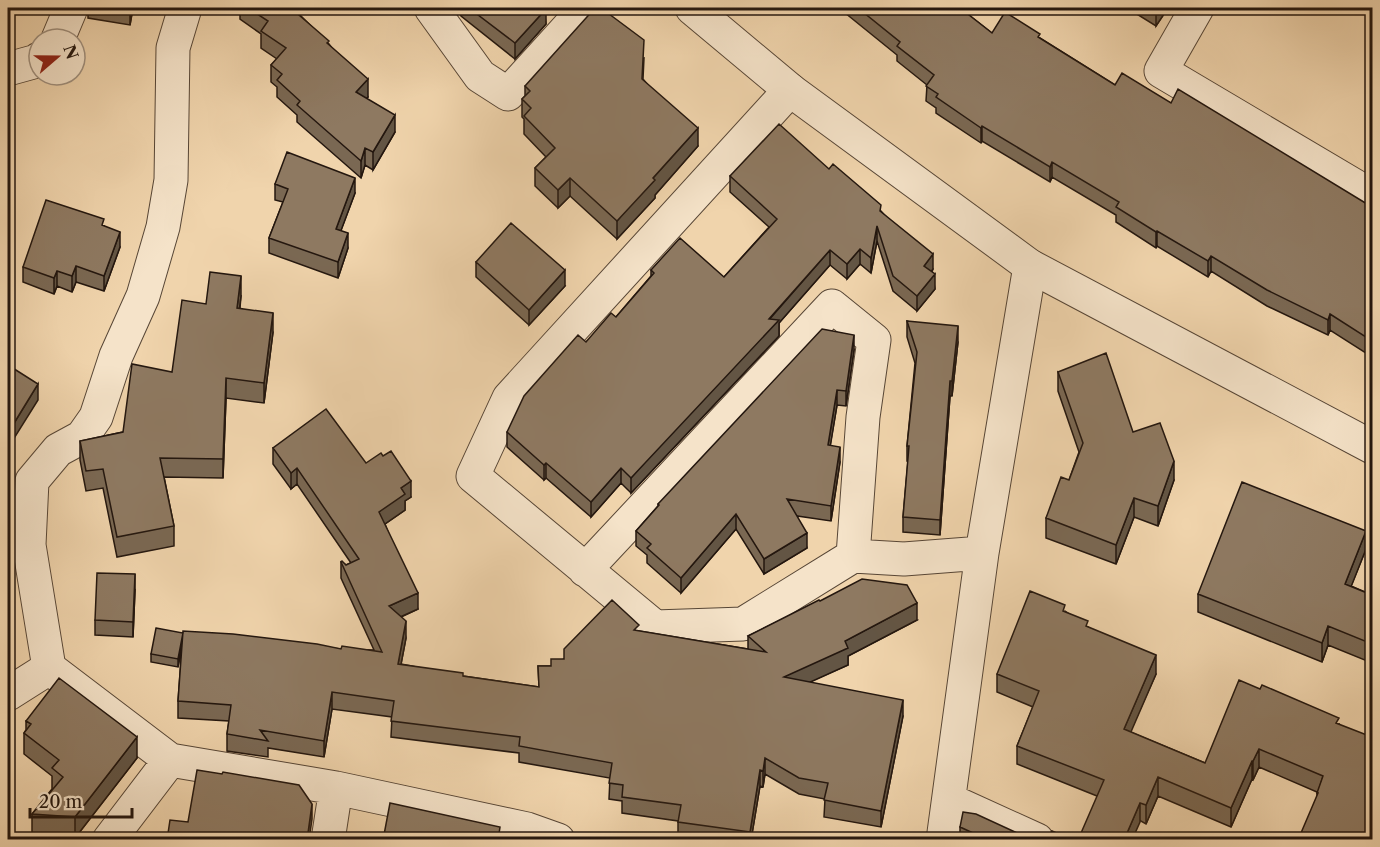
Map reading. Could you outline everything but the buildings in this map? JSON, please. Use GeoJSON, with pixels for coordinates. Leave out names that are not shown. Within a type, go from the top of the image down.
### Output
{"type":"FeatureCollection","features":[{"type":"Feature","properties":{"kind":"street"},"geometry":{"type":"LineString","coordinates":[[63,27],[72,8]]}},
{"type":"Feature","properties":{"kind":"street"},"geometry":{"type":"LineString","coordinates":[[185,8],[173,48],[171,180],[163,227],[143,296],[116,356],[96,417],[82,437],[58,450],[32,481],[29,544],[49,669],[170,760],[336,788],[558,840]]}},
{"type":"Feature","properties":{"kind":"street"},"geometry":{"type":"LineString","coordinates":[[431,8],[480,76],[508,94],[586,8]]}},
{"type":"Feature","properties":{"kind":"street"},"geometry":{"type":"LineString","coordinates":[[692,8],[790,90],[1030,266],[1372,447]]}},
{"type":"Feature","properties":{"kind":"street"},"geometry":{"type":"LineString","coordinates":[[1197,8],[1161,71],[1372,196]]}},
{"type":"Feature","properties":{"kind":"street"},"geometry":{"type":"LineString","coordinates":[[8,69],[27,64]]}},
{"type":"Feature","properties":{"kind":"street"},"geometry":{"type":"LineString","coordinates":[[790,90],[509,398],[473,476],[655,627],[743,624],[854,556],[904,559],[981,553]]}},
{"type":"Feature","properties":{"kind":"street"},"geometry":{"type":"LineString","coordinates":[[944,840],[981,553],[1030,266]]}},
{"type":"Feature","properties":{"kind":"street"},"geometry":{"type":"LineString","coordinates":[[585,570],[832,306],[874,340],[863,417],[854,556]]}},
{"type":"Feature","properties":{"kind":"street"},"geometry":{"type":"LineString","coordinates":[[8,694],[49,669]]}},
{"type":"Feature","properties":{"kind":"street"},"geometry":{"type":"LineString","coordinates":[[109,840],[170,760]]}},
{"type":"Feature","properties":{"kind":"street"},"geometry":{"type":"LineString","coordinates":[[328,840],[336,788]]}},
{"type":"Feature","properties":{"kind":"street"},"geometry":{"type":"LineString","coordinates":[[950,800],[1036,840]]}}]}
